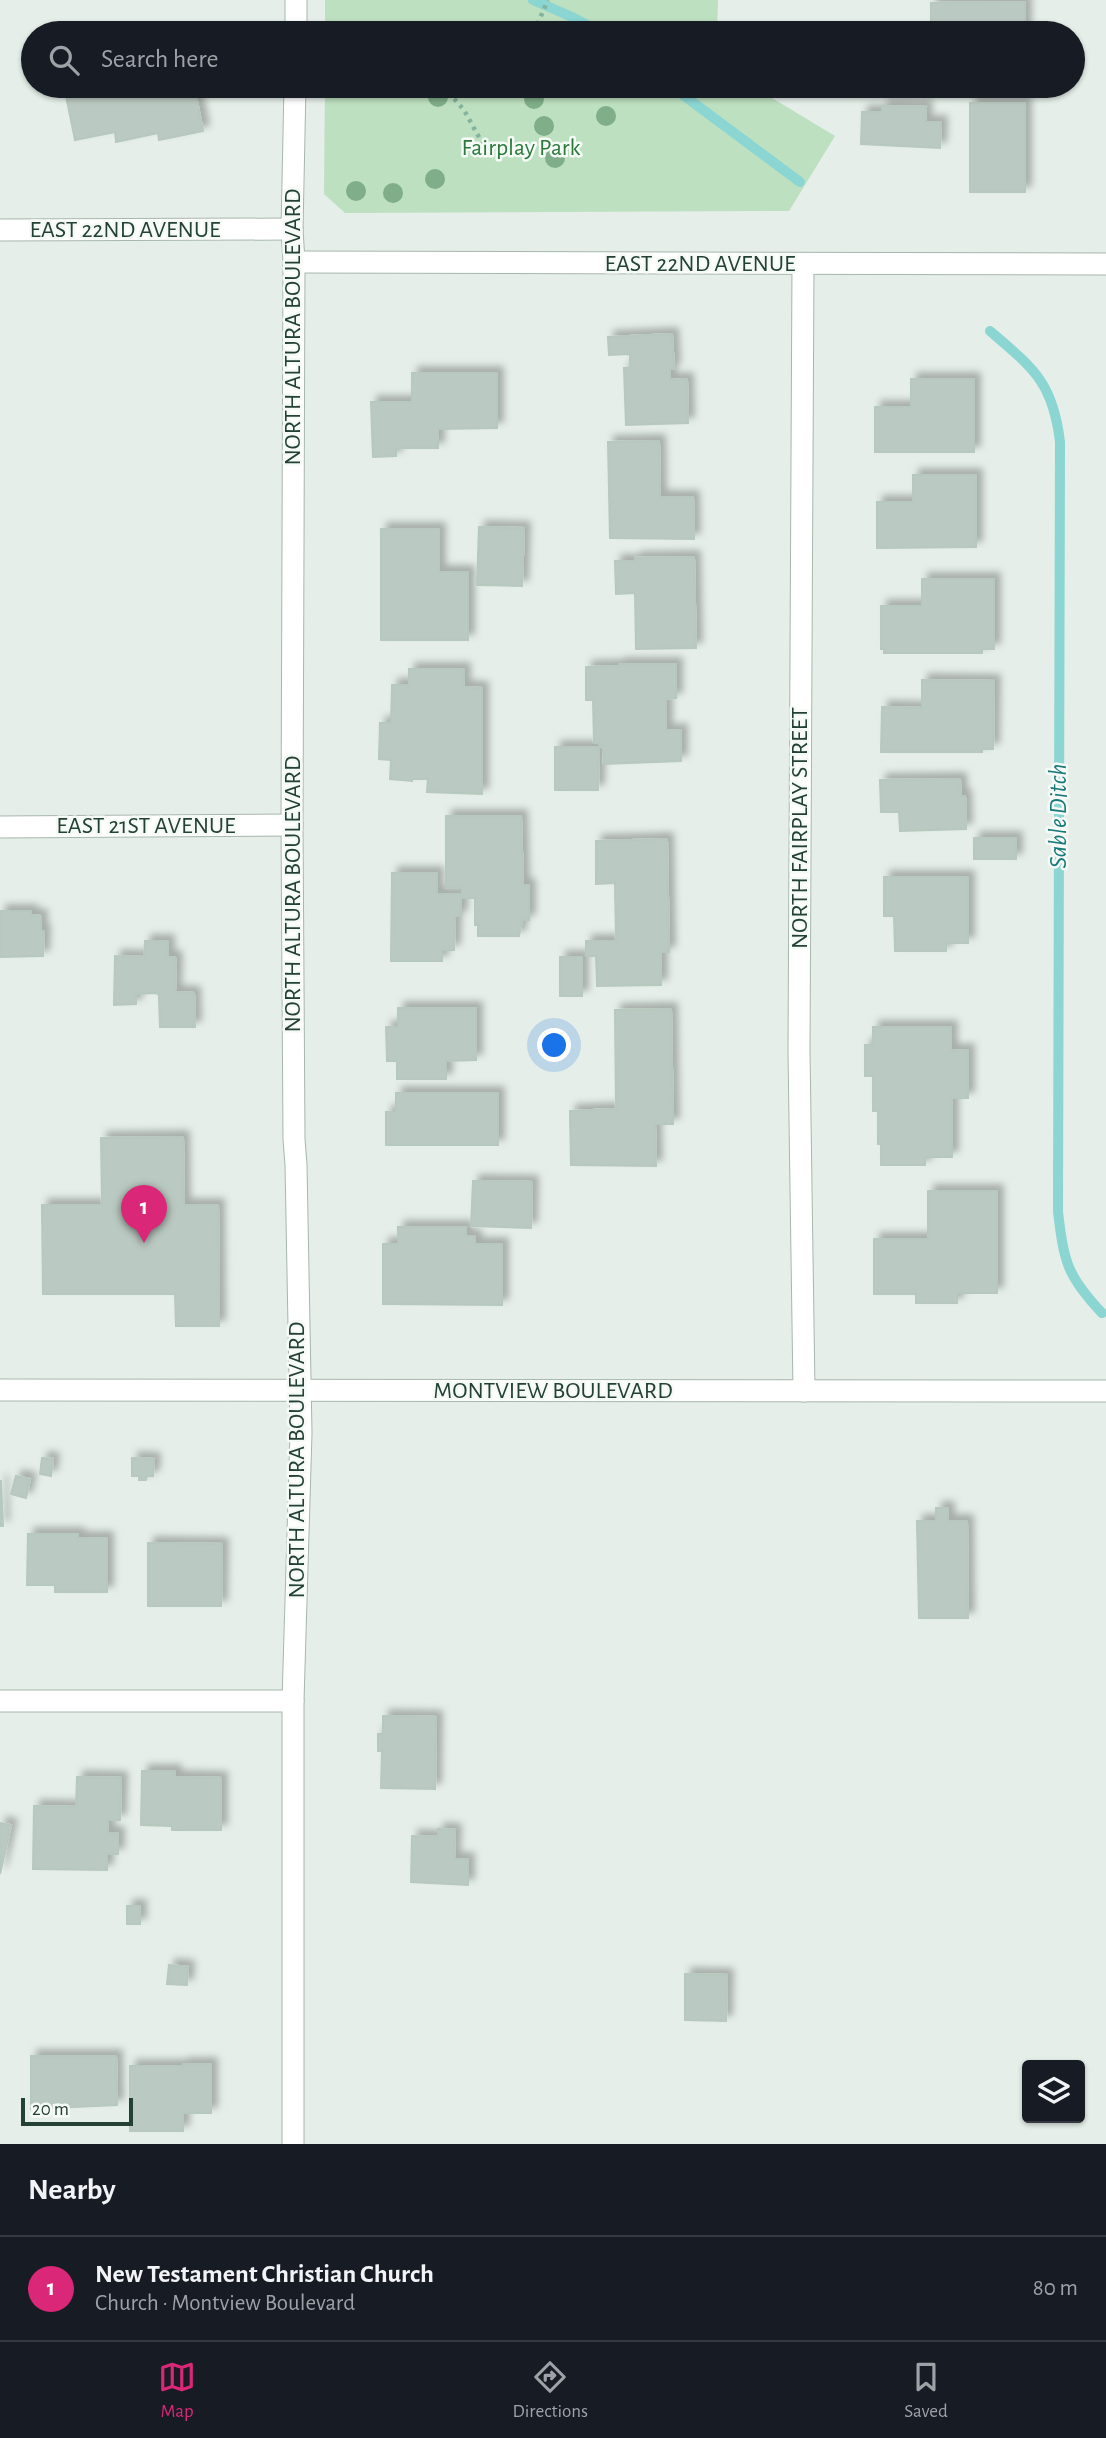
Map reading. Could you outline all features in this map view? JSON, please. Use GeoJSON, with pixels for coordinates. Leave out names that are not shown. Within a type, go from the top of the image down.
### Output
{"type":"FeatureCollection","features":[{"type":"Feature","properties":{"kind":"street"},"geometry":{"type":"LineString","coordinates":[[296,0],[296,21]]}},
{"type":"Feature","properties":{"kind":"street","name":"NORTH ALTURA BOULEVARD"},"geometry":{"type":"LineString","coordinates":[[293,2144],[292,1701],[301,1433],[294,1125],[292,825],[292,229],[295,98]]}},
{"type":"Feature","properties":{"kind":"street","name":"EAST 22ND AVENUE"},"geometry":{"type":"LineString","coordinates":[[0,230],[292,229]]}},
{"type":"Feature","properties":{"kind":"street","name":"EAST 22ND AVENUE"},"geometry":{"type":"LineString","coordinates":[[294,262],[1106,264]]}},
{"type":"Feature","properties":{"kind":"street","name":"NORTH FAIRPLAY STREET"},"geometry":{"type":"LineString","coordinates":[[803,264],[799,1051],[804,1391]]}},
{"type":"Feature","properties":{"kind":"street","name":"EAST 21ST AVENUE"},"geometry":{"type":"LineString","coordinates":[[0,827],[292,825]]}},
{"type":"Feature","properties":{"kind":"street","name":"MONTVIEW BOULEVARD"},"geometry":{"type":"LineString","coordinates":[[0,1390],[1106,1391]]}},
{"type":"Feature","properties":{"kind":"street"},"geometry":{"type":"LineString","coordinates":[[0,1701],[292,1701]]}},
{"type":"Feature","properties":{"kind":"path"},"geometry":{"type":"LineString","coordinates":[[539,21],[548,0]]}},
{"type":"Feature","properties":{"kind":"path"},"geometry":{"type":"LineString","coordinates":[[454,98],[464,110],[485,148]]}},
{"type":"Feature","properties":{"kind":"green space"},"geometry":{"type":"Polygon","coordinates":[[[325,0],[718,0],[717,21],[325,21],[325,0]]]}},
{"type":"Feature","properties":{"kind":"green space","name":"Fairplay Park"},"geometry":{"type":"Polygon","coordinates":[[[325,98],[772,98],[835,136],[789,211],[345,213],[324,194],[325,98]]]}},
{"type":"Feature","properties":{"kind":"building"},"geometry":{"type":"Polygon","coordinates":[[[1025,2],[1025,21],[931,21],[931,3],[1025,2]]]}},
{"type":"Feature","properties":{"kind":"building"},"geometry":{"type":"Polygon","coordinates":[[[66,98],[196,98],[203,131],[159,140],[158,133],[116,142],[115,132],[75,140],[66,98]]]}},
{"type":"Feature","properties":{"kind":"building"},"geometry":{"type":"Polygon","coordinates":[[[970,103],[1025,103],[1025,192],[970,192],[970,103]]]}},
{"type":"Feature","properties":{"kind":"building"},"geometry":{"type":"Polygon","coordinates":[[[882,106],[926,107],[925,122],[941,122],[940,148],[861,144],[862,112],[882,112],[882,106]]]}},
{"type":"Feature","properties":{"kind":"building"},"geometry":{"type":"Polygon","coordinates":[[[672,334],[674,369],[670,369],[670,380],[687,379],[688,423],[626,425],[624,368],[630,368],[630,354],[609,355],[608,337],[672,334]]]}},
{"type":"Feature","properties":{"kind":"building"},"geometry":{"type":"Polygon","coordinates":[[[412,373],[497,373],[497,428],[438,429],[438,448],[396,448],[396,456],[373,457],[371,402],[412,402],[412,373]]]}},
{"type":"Feature","properties":{"kind":"building"},"geometry":{"type":"Polygon","coordinates":[[[911,379],[974,379],[974,452],[875,452],[875,407],[911,407],[911,379]]]}},
{"type":"Feature","properties":{"kind":"building"},"geometry":{"type":"Polygon","coordinates":[[[659,441],[660,497],[693,497],[694,539],[610,538],[608,442],[659,441]]]}},
{"type":"Feature","properties":{"kind":"building"},"geometry":{"type":"Polygon","coordinates":[[[913,475],[976,475],[976,547],[877,548],[877,502],[913,502],[913,475]]]}},
{"type":"Feature","properties":{"kind":"building"},"geometry":{"type":"Polygon","coordinates":[[[479,527],[524,528],[522,586],[477,585],[479,527]]]}},
{"type":"Feature","properties":{"kind":"building"},"geometry":{"type":"Polygon","coordinates":[[[381,529],[439,529],[439,572],[468,572],[468,640],[381,640],[381,529]]]}},
{"type":"Feature","properties":{"kind":"building"},"geometry":{"type":"Polygon","coordinates":[[[694,557],[696,648],[636,649],[635,593],[616,594],[615,561],[694,557]]]}},
{"type":"Feature","properties":{"kind":"building"},"geometry":{"type":"Polygon","coordinates":[[[922,579],[994,579],[994,649],[982,649],[982,653],[884,653],[884,649],[881,649],[881,606],[922,606],[922,579]]]}},
{"type":"Feature","properties":{"kind":"building"},"geometry":{"type":"Polygon","coordinates":[[[676,664],[676,698],[666,699],[666,731],[681,730],[681,761],[604,764],[603,749],[599,743],[594,743],[593,700],[586,700],[586,667],[676,664]]]}},
{"type":"Feature","properties":{"kind":"building"},"geometry":{"type":"Polygon","coordinates":[[[409,669],[464,669],[464,687],[482,688],[482,794],[427,792],[428,779],[390,779],[391,760],[379,759],[380,723],[391,723],[392,685],[409,685],[409,669]]]}},
{"type":"Feature","properties":{"kind":"building"},"geometry":{"type":"Polygon","coordinates":[[[922,680],[994,681],[993,749],[982,749],[982,752],[881,752],[882,707],[922,708],[922,680]]]}},
{"type":"Feature","properties":{"kind":"building"},"geometry":{"type":"Polygon","coordinates":[[[555,747],[599,747],[598,790],[555,790],[555,747]]]}},
{"type":"Feature","properties":{"kind":"building"},"geometry":{"type":"Polygon","coordinates":[[[960,779],[961,796],[965,796],[966,829],[900,831],[899,812],[881,812],[880,780],[960,779]]]}},
{"type":"Feature","properties":{"kind":"building"},"geometry":{"type":"Polygon","coordinates":[[[446,816],[521,816],[523,885],[529,885],[529,920],[522,920],[519,936],[478,936],[478,925],[475,925],[475,898],[462,898],[462,888],[446,888],[446,816]]]}},
{"type":"Feature","properties":{"kind":"building"},"geometry":{"type":"Polygon","coordinates":[[[974,838],[1016,838],[1016,859],[974,859],[974,838]]]}},
{"type":"Feature","properties":{"kind":"building"},"geometry":{"type":"Polygon","coordinates":[[[667,839],[669,952],[661,952],[661,985],[597,986],[596,956],[586,956],[586,941],[616,941],[615,883],[596,884],[596,841],[667,839]]]}},
{"type":"Feature","properties":{"kind":"building"},"geometry":{"type":"Polygon","coordinates":[[[392,873],[437,873],[437,894],[461,894],[461,916],[455,916],[454,950],[442,950],[442,961],[391,961],[392,873]]]}},
{"type":"Feature","properties":{"kind":"building"},"geometry":{"type":"Polygon","coordinates":[[[884,877],[968,877],[968,943],[946,943],[946,951],[895,951],[894,916],[884,916],[884,877]]]}},
{"type":"Feature","properties":{"kind":"building"},"geometry":{"type":"Polygon","coordinates":[[[0,911],[31,911],[31,915],[41,916],[41,931],[44,931],[43,956],[0,957],[0,911]]]}},
{"type":"Feature","properties":{"kind":"building"},"geometry":{"type":"Polygon","coordinates":[[[145,941],[168,941],[168,957],[175,957],[176,964],[175,992],[194,993],[195,1027],[160,1027],[159,995],[156,993],[136,994],[136,1004],[114,1005],[115,956],[144,957],[145,941]]]}},
{"type":"Feature","properties":{"kind":"building"},"geometry":{"type":"Polygon","coordinates":[[[560,957],[582,957],[582,996],[560,996],[560,957]]]}},
{"type":"Feature","properties":{"kind":"building"},"geometry":{"type":"Polygon","coordinates":[[[398,1008],[476,1008],[476,1060],[446,1061],[446,1079],[397,1079],[397,1061],[387,1061],[386,1027],[398,1027],[398,1008]]]}},
{"type":"Feature","properties":{"kind":"building"},"geometry":{"type":"Polygon","coordinates":[[[671,1009],[673,1124],[655,1124],[656,1166],[571,1165],[570,1111],[616,1109],[615,1010],[671,1009]]]}},
{"type":"Feature","properties":{"kind":"building"},"geometry":{"type":"Polygon","coordinates":[[[873,1027],[951,1027],[951,1051],[968,1050],[968,1098],[952,1098],[952,1157],[925,1157],[925,1165],[881,1165],[878,1111],[873,1111],[873,1076],[865,1076],[865,1045],[873,1045],[873,1027]]]}},
{"type":"Feature","properties":{"kind":"building"},"geometry":{"type":"Polygon","coordinates":[[[396,1093],[498,1093],[498,1145],[386,1145],[386,1112],[396,1112],[396,1093]]]}},
{"type":"Feature","properties":{"kind":"building"},"geometry":{"type":"Polygon","coordinates":[[[183,1137],[184,1205],[218,1205],[219,1326],[176,1326],[175,1294],[43,1294],[42,1205],[102,1205],[101,1138],[183,1137]]]}},
{"type":"Feature","properties":{"kind":"building"},"geometry":{"type":"Polygon","coordinates":[[[473,1181],[532,1182],[531,1228],[471,1226],[473,1181]]]}},
{"type":"Feature","properties":{"kind":"building"},"geometry":{"type":"Polygon","coordinates":[[[928,1191],[997,1191],[997,1293],[957,1293],[957,1303],[916,1303],[916,1294],[874,1294],[874,1239],[928,1239],[928,1191]]]}},
{"type":"Feature","properties":{"kind":"building"},"geometry":{"type":"Polygon","coordinates":[[[398,1227],[466,1227],[465,1236],[475,1236],[475,1244],[502,1244],[502,1305],[383,1304],[383,1244],[398,1244],[398,1227]]]}},
{"type":"Feature","properties":{"kind":"building"},"geometry":{"type":"Polygon","coordinates":[[[42,1458],[53,1459],[51,1476],[40,1474],[42,1458]]]}},
{"type":"Feature","properties":{"kind":"building"},"geometry":{"type":"Polygon","coordinates":[[[132,1458],[154,1459],[153,1476],[139,1480],[139,1476],[132,1476],[132,1458]]]}},
{"type":"Feature","properties":{"kind":"building"},"geometry":{"type":"Polygon","coordinates":[[[16,1476],[30,1479],[26,1498],[11,1494],[16,1476]]]}},
{"type":"Feature","properties":{"kind":"building"},"geometry":{"type":"Polygon","coordinates":[[[1,1481],[3,1526],[0,1526],[1,1481]]]}},
{"type":"Feature","properties":{"kind":"building"},"geometry":{"type":"Polygon","coordinates":[[[936,1508],[948,1508],[948,1521],[967,1521],[968,1618],[919,1618],[917,1521],[936,1521],[936,1508]]]}},
{"type":"Feature","properties":{"kind":"building"},"geometry":{"type":"Polygon","coordinates":[[[28,1534],[78,1534],[78,1538],[107,1538],[107,1592],[55,1592],[55,1585],[27,1585],[28,1534]]]}},
{"type":"Feature","properties":{"kind":"building"},"geometry":{"type":"Polygon","coordinates":[[[148,1543],[222,1544],[221,1606],[148,1606],[148,1543]]]}},
{"type":"Feature","properties":{"kind":"building"},"geometry":{"type":"Polygon","coordinates":[[[383,1716],[436,1717],[435,1789],[381,1788],[382,1751],[378,1751],[378,1734],[383,1734],[383,1716]]]}},
{"type":"Feature","properties":{"kind":"building"},"geometry":{"type":"Polygon","coordinates":[[[142,1771],[175,1771],[175,1777],[221,1778],[221,1830],[172,1830],[172,1826],[141,1825],[142,1771]]]}},
{"type":"Feature","properties":{"kind":"building"},"geometry":{"type":"Polygon","coordinates":[[[77,1777],[121,1778],[120,1820],[108,1820],[108,1833],[118,1833],[118,1854],[107,1854],[107,1870],[33,1869],[34,1806],[76,1807],[77,1777]]]}},
{"type":"Feature","properties":{"kind":"building"},"geometry":{"type":"Polygon","coordinates":[[[0,1823],[11,1825],[0,1874],[0,1823]]]}},
{"type":"Feature","properties":{"kind":"building"},"geometry":{"type":"Polygon","coordinates":[[[438,1829],[455,1830],[454,1859],[468,1859],[468,1885],[411,1882],[412,1836],[438,1837],[438,1829]]]}},
{"type":"Feature","properties":{"kind":"building"},"geometry":{"type":"Polygon","coordinates":[[[127,1906],[140,1906],[140,1924],[127,1924],[127,1906]]]}},
{"type":"Feature","properties":{"kind":"building"},"geometry":{"type":"Polygon","coordinates":[[[169,1965],[188,1967],[187,1985],[167,1984],[169,1965]]]}},
{"type":"Feature","properties":{"kind":"building"},"geometry":{"type":"Polygon","coordinates":[[[685,1974],[727,1975],[726,2021],[685,2020],[685,1974]]]}},
{"type":"Feature","properties":{"kind":"building"},"geometry":{"type":"Polygon","coordinates":[[[31,2056],[116,2056],[117,2105],[31,2109],[31,2056]]]}},
{"type":"Feature","properties":{"kind":"building"},"geometry":{"type":"Polygon","coordinates":[[[211,2064],[211,2113],[183,2113],[183,2131],[130,2131],[130,2066],[211,2064]]]}},
{"type":"Feature","properties":{"kind":"waterway","name":"Sable Ditch"},"geometry":{"type":"LineString","coordinates":[[533,0],[579,21]]}},
{"type":"Feature","properties":{"kind":"waterway","name":"Sable Ditch"},"geometry":{"type":"LineString","coordinates":[[687,98],[800,182]]}},
{"type":"Feature","properties":{"kind":"waterway","name":"Sable Ditch"},"geometry":{"type":"LineString","coordinates":[[990,331],[1029,367],[1046,390],[1057,422],[1060,442],[1058,1212],[1062,1244],[1069,1267],[1081,1289],[1102,1313]]}},
{"type":"Feature","properties":{"kind":"place","name":"New Testament Christian Church"},"geometry":{"type":"Point","coordinates":[144,1243]}}]}
